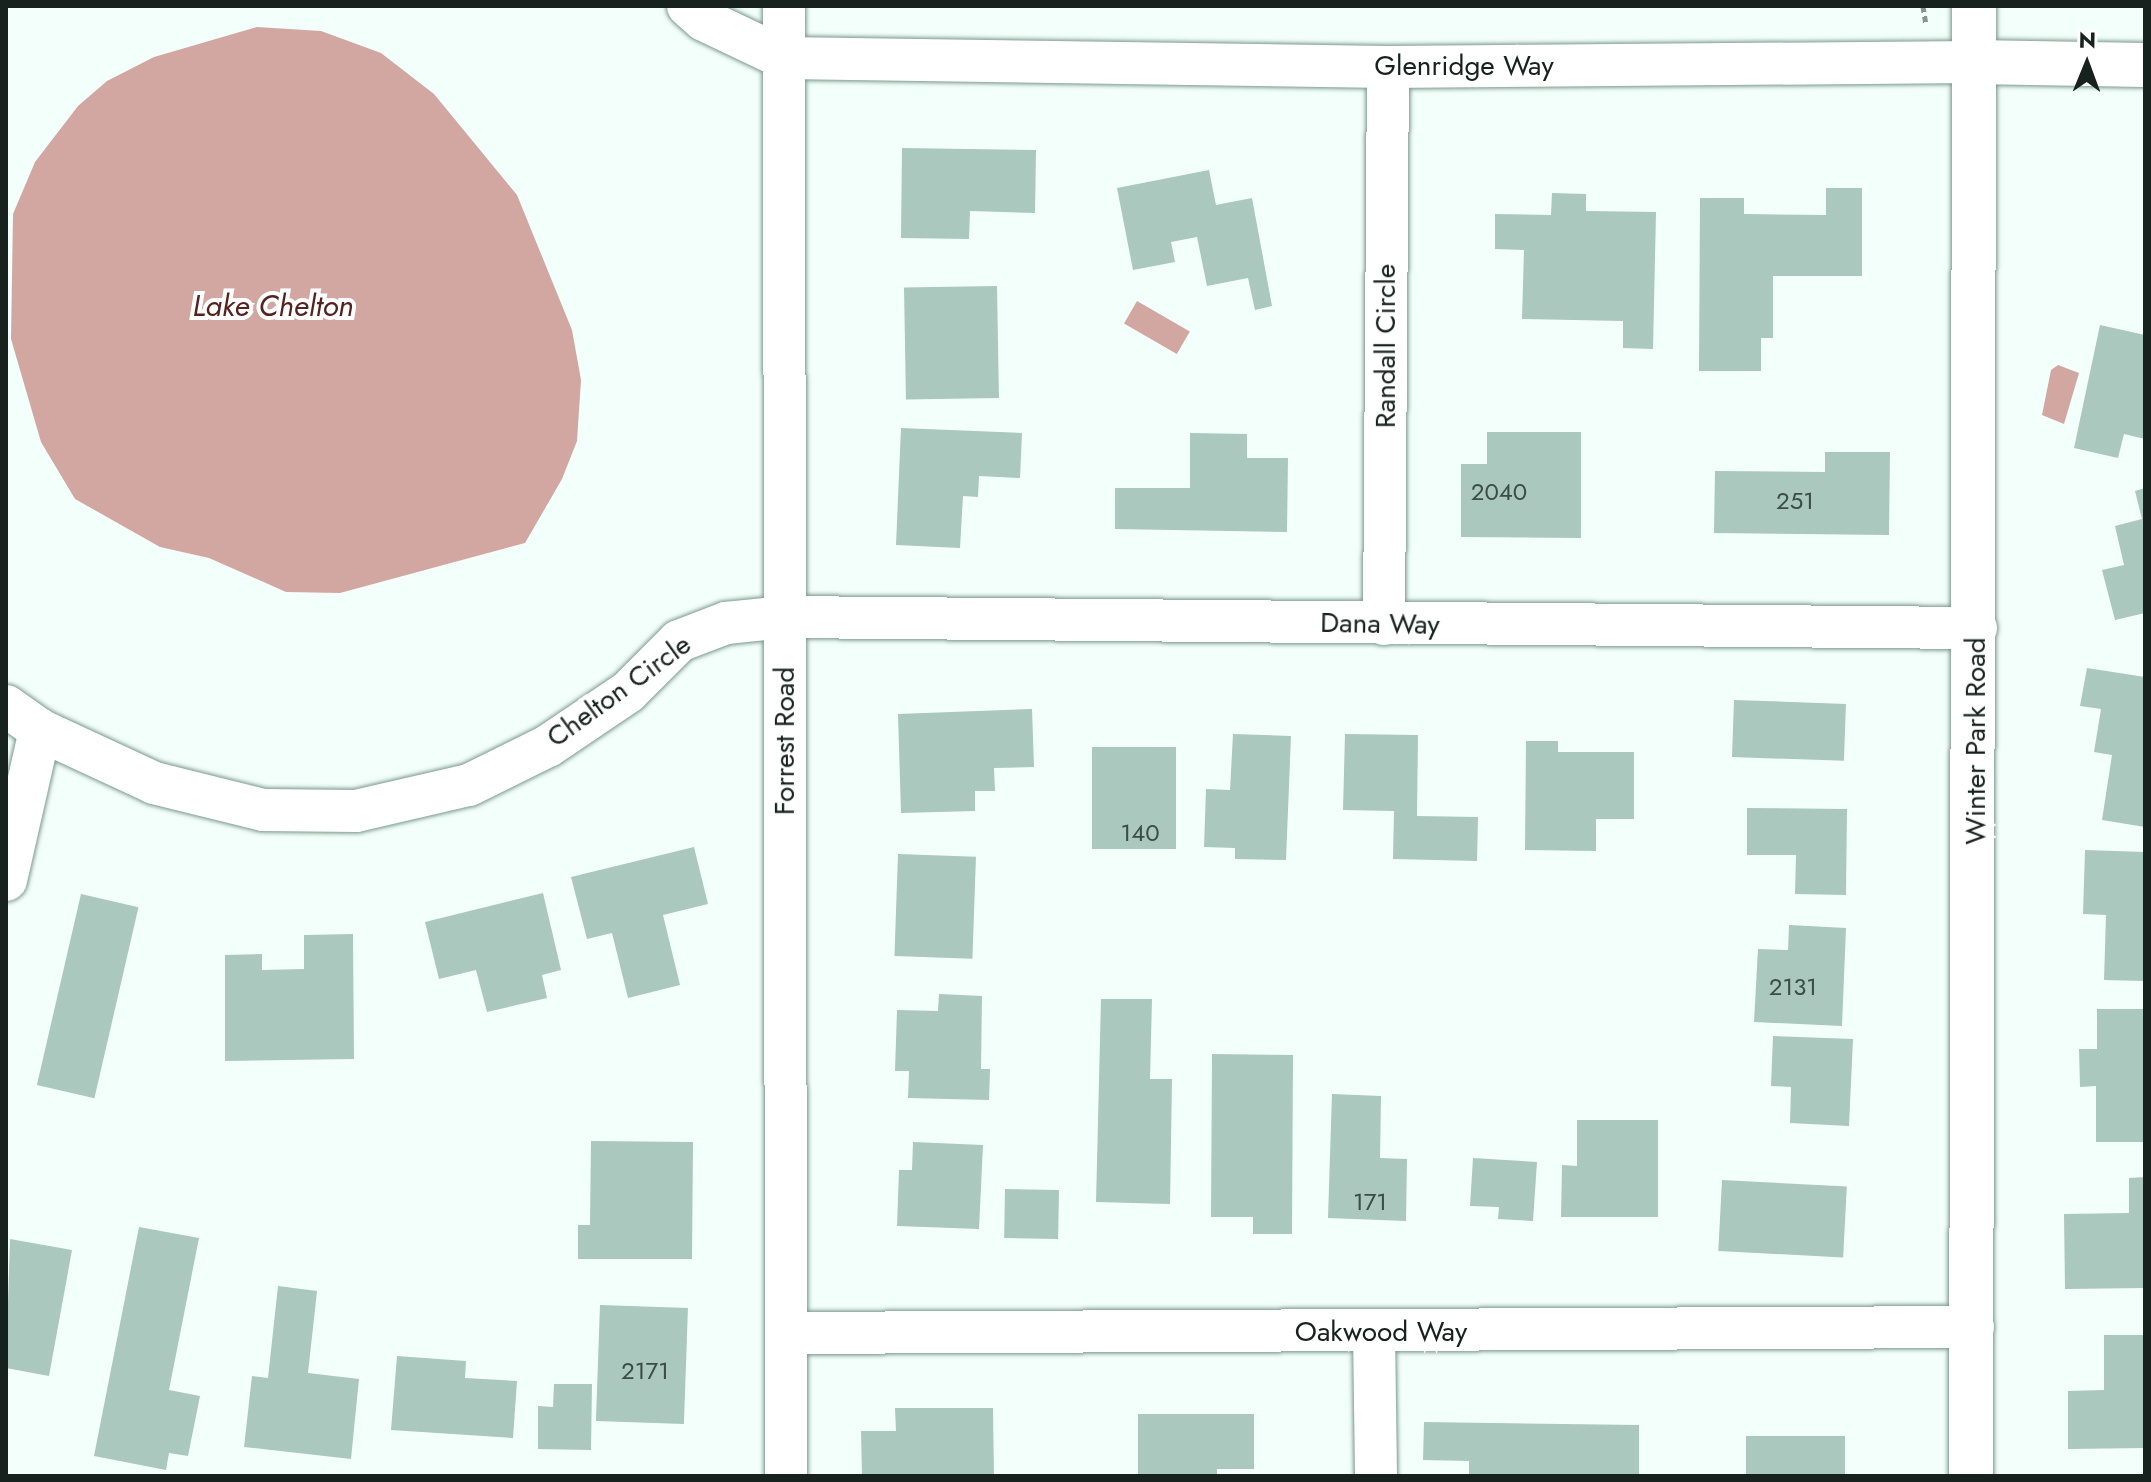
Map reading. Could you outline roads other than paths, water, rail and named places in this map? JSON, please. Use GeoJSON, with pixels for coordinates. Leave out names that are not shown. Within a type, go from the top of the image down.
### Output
{"type":"FeatureCollection","features":[{"type":"Feature","properties":{"kind":"street"},"geometry":{"type":"LineString","coordinates":[[688,6],[704,20],[784,58]]}},
{"type":"Feature","properties":{"kind":"street","name":"Forrest Road"},"geometry":{"type":"LineString","coordinates":[[784,6],[786,1476]]}},
{"type":"Feature","properties":{"kind":"street","name":"Winter Park Road"},"geometry":{"type":"LineString","coordinates":[[1971,1476],[1976,628],[1974,6]]}},
{"type":"Feature","properties":{"kind":"street","name":"Glenridge Way"},"geometry":{"type":"LineString","coordinates":[[784,58],[1388,67],[1974,62],[2145,65]]}},
{"type":"Feature","properties":{"kind":"street","name":"Randall Circle"},"geometry":{"type":"LineString","coordinates":[[1384,624],[1388,67]]}},
{"type":"Feature","properties":{"kind":"street","name":"Dana Way"},"geometry":{"type":"LineString","coordinates":[[784,617],[1976,628]]}},
{"type":"Feature","properties":{"kind":"street","name":"Chelton Circle"},"geometry":{"type":"LineString","coordinates":[[6,706],[40,730],[154,783],[263,810],[356,811],[469,785],[548,746],[628,692],[679,641],[726,623],[784,617]]}},
{"type":"Feature","properties":{"kind":"street"},"geometry":{"type":"LineString","coordinates":[[6,880],[40,730]]}},
{"type":"Feature","properties":{"kind":"street","name":"Oakwood Way"},"geometry":{"type":"LineString","coordinates":[[788,1333],[1973,1327]]}},
{"type":"Feature","properties":{"kind":"street"},"geometry":{"type":"LineString","coordinates":[[1374,1332],[1376,1476]]}},
{"type":"Feature","properties":{"kind":"water","name":"Lake Chelton"},"geometry":{"type":"Polygon","coordinates":[[[257,27],[321,31],[381,53],[434,94],[517,195],[572,330],[581,380],[577,441],[562,479],[525,543],[340,593],[286,592],[209,558],[160,547],[75,499],[41,442],[11,339],[13,214],[35,162],[78,106],[107,81],[154,57],[257,27]]]}},
{"type":"Feature","properties":{"kind":"water"},"geometry":{"type":"Polygon","coordinates":[[[1137,301],[1190,332],[1177,354],[1124,324],[1137,301]]]}},
{"type":"Feature","properties":{"kind":"water"},"geometry":{"type":"Polygon","coordinates":[[[2058,365],[2079,373],[2064,424],[2042,415],[2051,370],[2058,365]]]}}]}
